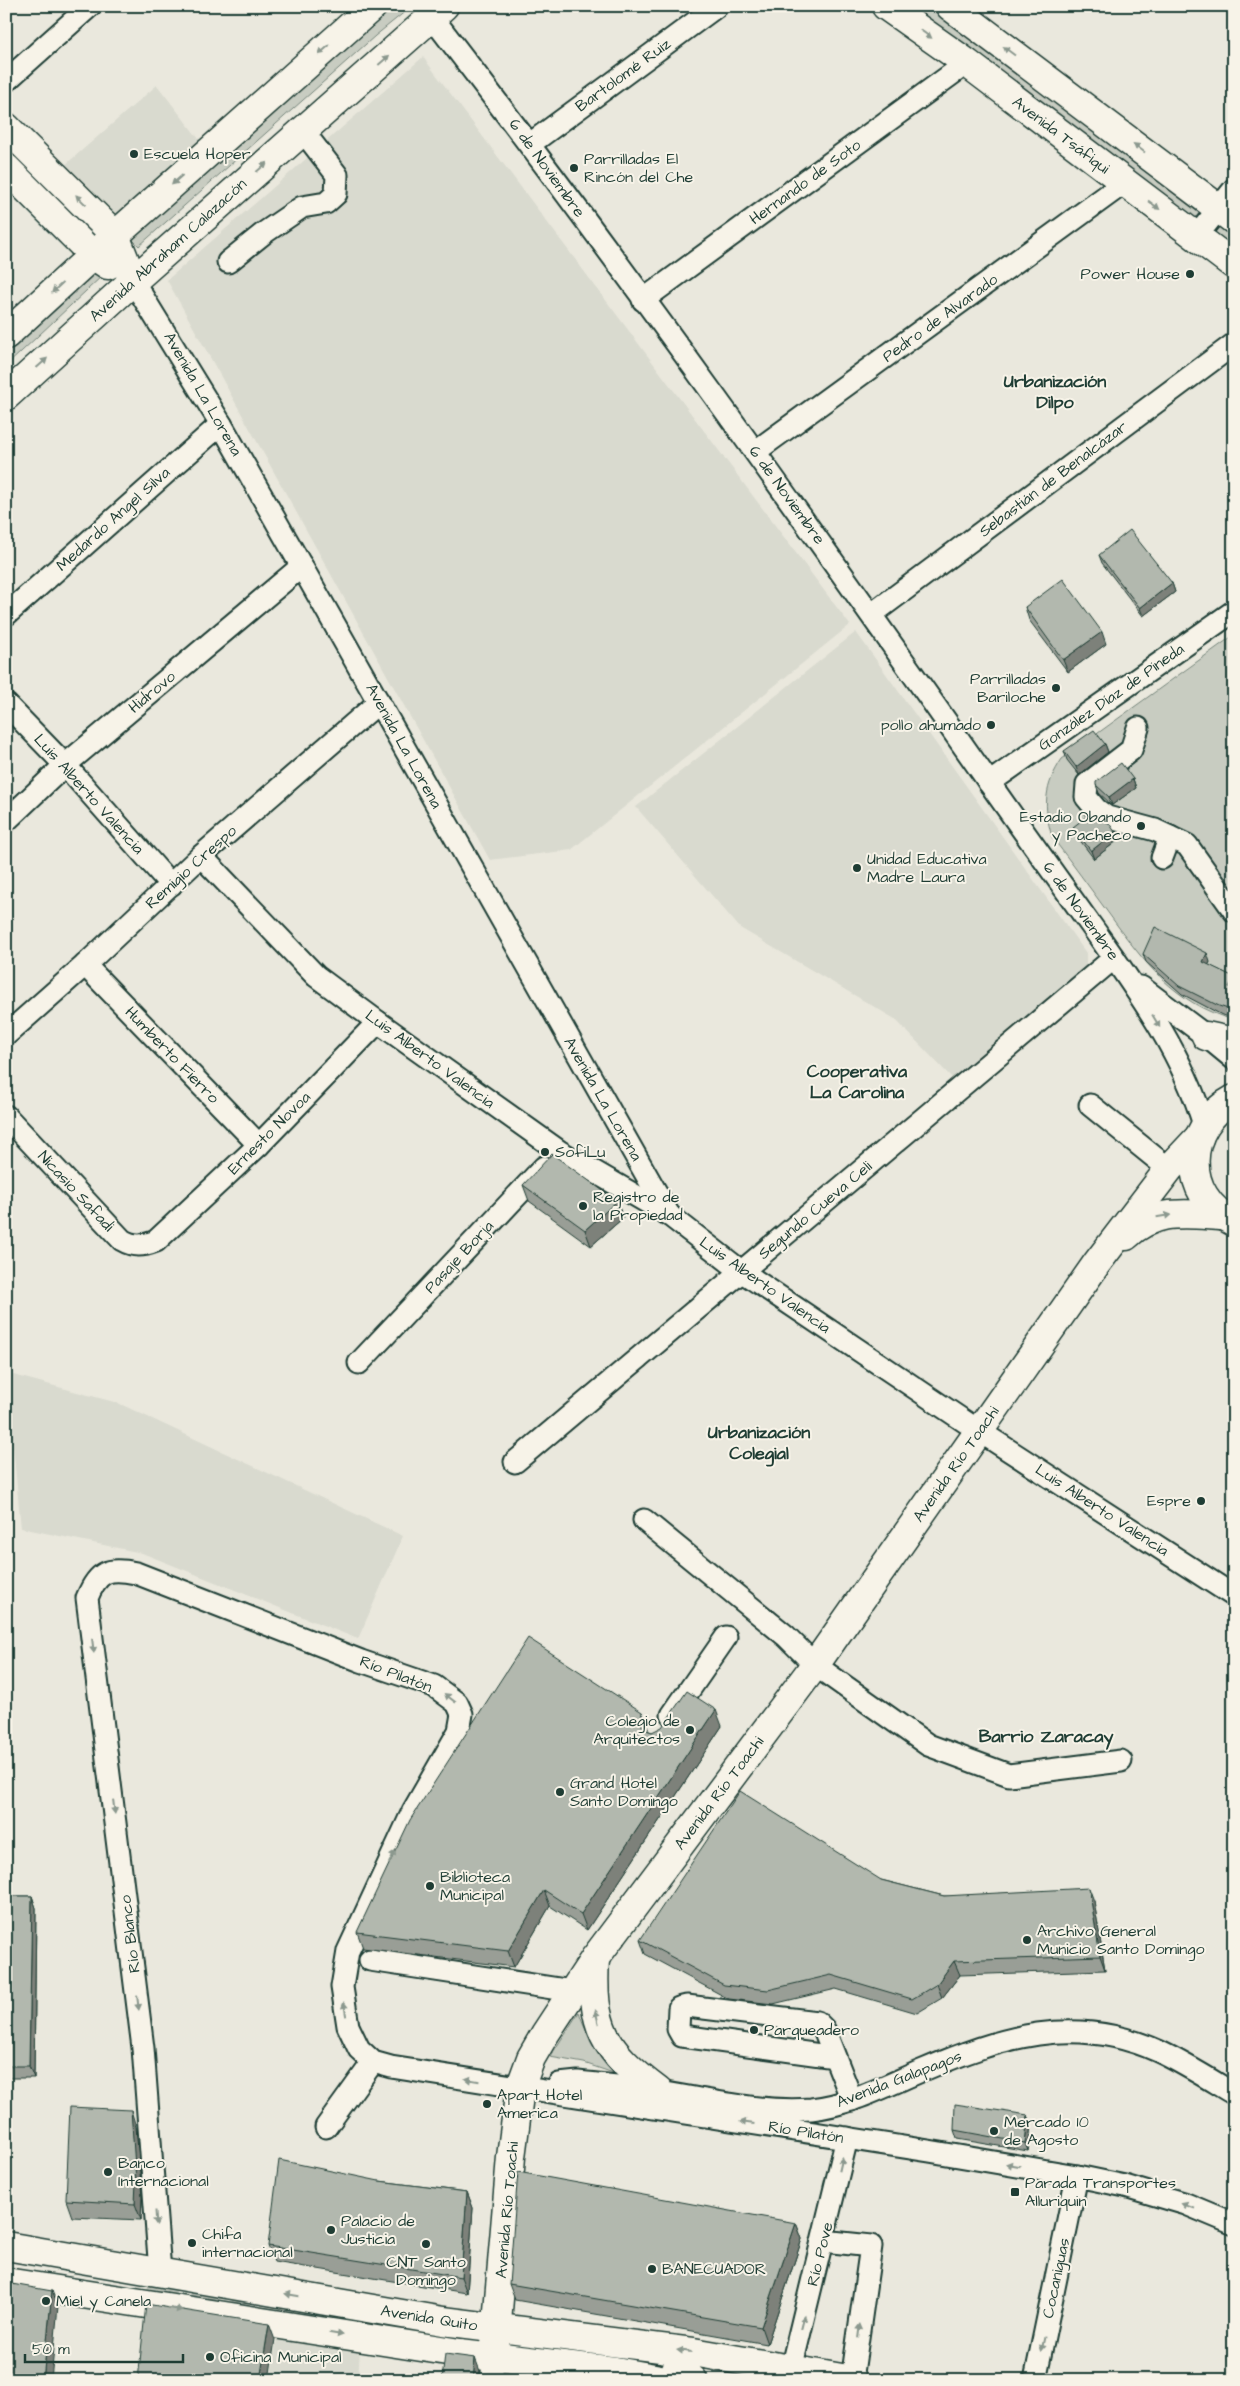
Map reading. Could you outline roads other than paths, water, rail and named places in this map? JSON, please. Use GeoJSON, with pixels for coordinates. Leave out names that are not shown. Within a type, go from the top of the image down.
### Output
{"type":"FeatureCollection","features":[{"type":"Feature","properties":{"kind":"main road"},"geometry":{"type":"LineString","coordinates":[[6,335],[93,255],[374,6]]}},
{"type":"Feature","properties":{"kind":"main road","name":"Avenida Tsáfiqui"},"geometry":{"type":"LineString","coordinates":[[886,6],[967,63],[1234,265]]}},
{"type":"Feature","properties":{"kind":"main road"},"geometry":{"type":"LineString","coordinates":[[950,6],[1228,206]]}},
{"type":"Feature","properties":{"kind":"main road","name":"Avenida Abraham Calazacón"},"geometry":{"type":"LineString","coordinates":[[6,396],[133,280],[438,12]]}},
{"type":"Feature","properties":{"kind":"main road","name":"Avenida La Lorena"},"geometry":{"type":"LineString","coordinates":[[6,127],[116,235],[133,280]]}},
{"type":"Feature","properties":{"kind":"main road","name":"Avenida La Lorena"},"geometry":{"type":"LineString","coordinates":[[6,168],[93,255],[133,280]]}},
{"type":"Feature","properties":{"kind":"main road"},"geometry":{"type":"LineString","coordinates":[[1206,1036],[1234,1042]]}},
{"type":"Feature","properties":{"kind":"main road","name":"Avenida Río Toachi"},"geometry":{"type":"LineString","coordinates":[[493,2369],[511,2157],[520,2088],[531,2058],[572,1991],[595,1958],[815,1665],[1097,1263],[1217,1110],[1234,1099]]}},
{"type":"Feature","properties":{"kind":"main road"},"geometry":{"type":"LineString","coordinates":[[1202,1131],[1195,1149],[1196,1174],[1205,1197],[1230,1221]]}},
{"type":"Feature","properties":{"kind":"main road","name":"Avenida Río Toachi"},"geometry":{"type":"LineString","coordinates":[[1097,1263],[1145,1221],[1170,1214],[1230,1221]]}},
{"type":"Feature","properties":{"kind":"main road"},"geometry":{"type":"LineString","coordinates":[[595,1958],[595,2010],[603,2035],[628,2068],[658,2091]]}},
{"type":"Feature","properties":{"kind":"main road","name":"Avenida Quito"},"geometry":{"type":"LineString","coordinates":[[6,2246],[37,2251],[153,2281],[496,2328],[693,2352],[793,2374]]}},
{"type":"Feature","properties":{"kind":"main road"},"geometry":{"type":"LineString","coordinates":[[34,2286],[74,2280],[153,2281]]}},
{"type":"Feature","properties":{"kind":"main road","name":"Avenida Quito"},"geometry":{"type":"LineString","coordinates":[[6,2282],[493,2369],[677,2374],[793,2374],[852,2380]]}},
{"type":"Feature","properties":{"kind":"street"},"geometry":{"type":"LineString","coordinates":[[6,81],[90,6]]}},
{"type":"Feature","properties":{"kind":"street","name":"Bartolomé Ruiz"},"geometry":{"type":"LineString","coordinates":[[530,144],[717,6]]}},
{"type":"Feature","properties":{"kind":"street","name":"6 de Noviembre"},"geometry":{"type":"LineString","coordinates":[[438,12],[530,144],[643,300],[756,451],[989,783],[1131,980],[1170,1043],[1198,1105],[1202,1131]]}},
{"type":"Feature","properties":{"kind":"street","name":"Hernando de Soto"},"geometry":{"type":"LineString","coordinates":[[643,300],[967,63]]}},
{"type":"Feature","properties":{"kind":"street"},"geometry":{"type":"LineString","coordinates":[[228,262],[264,233],[302,208],[326,203],[336,194],[337,174],[303,131]]}},
{"type":"Feature","properties":{"kind":"street","name":"Pedro de Alvarado"},"geometry":{"type":"LineString","coordinates":[[756,451],[1124,183]]}},
{"type":"Feature","properties":{"kind":"street"},"geometry":{"type":"LineString","coordinates":[[1196,237],[1228,206]]}},
{"type":"Feature","properties":{"kind":"street","name":"Avenida La Lorena"},"geometry":{"type":"LineString","coordinates":[[133,280],[221,424],[669,1215]]}},
{"type":"Feature","properties":{"kind":"street","name":"Sebastián de Benalcázar"},"geometry":{"type":"LineString","coordinates":[[872,614],[1234,344]]}},
{"type":"Feature","properties":{"kind":"street","name":"Medardo Angel Silva"},"geometry":{"type":"LineString","coordinates":[[6,615],[221,424]]}},
{"type":"Feature","properties":{"kind":"street","name":"Hidrovo"},"geometry":{"type":"LineString","coordinates":[[6,821],[65,765],[302,566]]}},
{"type":"Feature","properties":{"kind":"street","name":"González Díaz de Pineda"},"geometry":{"type":"LineString","coordinates":[[989,783],[1234,612]]}},
{"type":"Feature","properties":{"kind":"street","name":"Remigio Crespo"},"geometry":{"type":"LineString","coordinates":[[6,1034],[85,965],[201,856],[379,702]]}},
{"type":"Feature","properties":{"kind":"street","name":"Luis Alberto Valencia"},"geometry":{"type":"LineString","coordinates":[[6,704],[65,765],[171,886]]}},
{"type":"Feature","properties":{"kind":"street"},"geometry":{"type":"LineString","coordinates":[[1138,728],[1132,750],[1087,784],[1086,797],[1096,809],[1107,817],[1154,830],[1187,845],[1234,911]]}},
{"type":"Feature","properties":{"kind":"street"},"geometry":{"type":"LineString","coordinates":[[1162,858],[1170,837]]}},
{"type":"Feature","properties":{"kind":"street","name":"Luis Alberto Valencia"},"geometry":{"type":"LineString","coordinates":[[201,856],[316,976],[378,1022],[559,1151],[669,1215],[741,1271],[979,1430],[1234,1596]]}},
{"type":"Feature","properties":{"kind":"street","name":"Segundo Cueva Celi"},"geometry":{"type":"LineString","coordinates":[[515,1462],[1114,958]]}},
{"type":"Feature","properties":{"kind":"street","name":"Humberto Fierro"},"geometry":{"type":"LineString","coordinates":[[85,965],[258,1146]]}},
{"type":"Feature","properties":{"kind":"street","name":"6 de Noviembre"},"geometry":{"type":"LineString","coordinates":[[1131,980],[1206,1036],[1234,1060]]}},
{"type":"Feature","properties":{"kind":"street","name":"Ernesto Novoa"},"geometry":{"type":"LineString","coordinates":[[156,1241],[258,1146],[378,1022]]}},
{"type":"Feature","properties":{"kind":"street"},"geometry":{"type":"LineString","coordinates":[[1090,1105],[1169,1169]]}},
{"type":"Feature","properties":{"kind":"street","name":"Nicasio Safadi"},"geometry":{"type":"LineString","coordinates":[[6,1116],[122,1240],[131,1245],[144,1246],[156,1241]]}},
{"type":"Feature","properties":{"kind":"street","name":"Pasaje Borja"},"geometry":{"type":"LineString","coordinates":[[358,1363],[559,1151]]}},
{"type":"Feature","properties":{"kind":"street"},"geometry":{"type":"LineString","coordinates":[[644,1520],[786,1636],[815,1665],[928,1745],[1009,1775],[1121,1761]]}},
{"type":"Feature","properties":{"kind":"street","name":"Río Pilatón"},"geometry":{"type":"LineString","coordinates":[[86,1598],[92,1583],[103,1572],[118,1569],[136,1573],[361,1661],[434,1686],[457,1703],[462,1714],[459,1731],[413,1811],[348,1951],[342,1987],[348,2026],[359,2049],[373,2062],[391,2068],[847,2138],[1077,2176],[1125,2186],[1160,2196],[1234,2224]]}},
{"type":"Feature","properties":{"kind":"street","name":"Río Blanco"},"geometry":{"type":"LineString","coordinates":[[86,1598],[143,2048],[153,2281]]}},
{"type":"Feature","properties":{"kind":"street"},"geometry":{"type":"LineString","coordinates":[[658,1735],[726,1637]]}},
{"type":"Feature","properties":{"kind":"street"},"geometry":{"type":"LineString","coordinates":[[370,1960],[572,1991]]}},
{"type":"Feature","properties":{"kind":"street"},"geometry":{"type":"LineString","coordinates":[[835,2057],[682,2036],[678,2029],[679,2008],[687,2006],[813,2021],[824,2029],[852,2100]]}},
{"type":"Feature","properties":{"kind":"street","name":"Avenida Galapagos"},"geometry":{"type":"LineString","coordinates":[[520,2088],[578,2082],[658,2091],[705,2100],[789,2109],[810,2109],[852,2100],[990,2044],[1042,2032],[1066,2031],[1101,2034],[1140,2044],[1166,2056],[1234,2094]]}},
{"type":"Feature","properties":{"kind":"street"},"geometry":{"type":"LineString","coordinates":[[326,2127],[373,2062]]}},
{"type":"Feature","properties":{"kind":"street","name":"Río Pove"},"geometry":{"type":"LineString","coordinates":[[793,2374],[847,2138]]}},
{"type":"Feature","properties":{"kind":"street","name":"Cocaniguas"},"geometry":{"type":"LineString","coordinates":[[1035,2380],[1077,2176]]}},
{"type":"Feature","properties":{"kind":"street"},"geometry":{"type":"LineString","coordinates":[[823,2241],[871,2246],[852,2380]]}},
{"type":"Feature","properties":{"kind":"tunnel"},"geometry":{"type":"LineString","coordinates":[[151,2279],[180,2290],[249,2301]]}},
{"type":"Feature","properties":{"kind":"tunnel"},"geometry":{"type":"LineString","coordinates":[[499,2341],[612,2358]]}},
{"type":"Feature","properties":{"kind":"place","name":"Escuela Hoper"},"geometry":{"type":"Point","coordinates":[134,154]}},
{"type":"Feature","properties":{"kind":"place","name":"Parrilladas El Rincón del Che"},"geometry":{"type":"Point","coordinates":[574,168]}},
{"type":"Feature","properties":{"kind":"place","name":"Power House"},"geometry":{"type":"Point","coordinates":[1190,274]}},
{"type":"Feature","properties":{"kind":"place","name":"Parrilladas Bariloche"},"geometry":{"type":"Point","coordinates":[1056,688]}},
{"type":"Feature","properties":{"kind":"place","name":"pollo ahumado"},"geometry":{"type":"Point","coordinates":[991,725]}},
{"type":"Feature","properties":{"kind":"place","name":"Estadio Obando y Pacheco"},"geometry":{"type":"Point","coordinates":[1141,826]}},
{"type":"Feature","properties":{"kind":"place","name":"Unidad Educativa Madre Laura"},"geometry":{"type":"Point","coordinates":[857,868]}},
{"type":"Feature","properties":{"kind":"place","name":"SofiLu"},"geometry":{"type":"Point","coordinates":[545,1152]}},
{"type":"Feature","properties":{"kind":"place","name":"Registro de la Propiedad"},"geometry":{"type":"Point","coordinates":[583,1206]}},
{"type":"Feature","properties":{"kind":"place","name":"Espre"},"geometry":{"type":"Point","coordinates":[1201,1501]}},
{"type":"Feature","properties":{"kind":"place","name":"Colegio de Arquitectos"},"geometry":{"type":"Point","coordinates":[690,1730]}},
{"type":"Feature","properties":{"kind":"place","name":"Grand Hotel Santo Domingo"},"geometry":{"type":"Point","coordinates":[560,1792]}},
{"type":"Feature","properties":{"kind":"place","name":"Biblioteca Municipal"},"geometry":{"type":"Point","coordinates":[430,1886]}},
{"type":"Feature","properties":{"kind":"place","name":"Archivo General Municio Santo Domingo"},"geometry":{"type":"Point","coordinates":[1027,1940]}},
{"type":"Feature","properties":{"kind":"place","name":"Parqueadero"},"geometry":{"type":"Point","coordinates":[754,2030]}},
{"type":"Feature","properties":{"kind":"place","name":"Apart Hotel America"},"geometry":{"type":"Point","coordinates":[487,2104]}},
{"type":"Feature","properties":{"kind":"place","name":"Mercado 10 de Agosto"},"geometry":{"type":"Point","coordinates":[994,2131]}},
{"type":"Feature","properties":{"kind":"place","name":"Banco Internacional"},"geometry":{"type":"Point","coordinates":[108,2172]}},
{"type":"Feature","properties":{"kind":"place","name":"Parada Transportes Alluriquin"},"geometry":{"type":"Point","coordinates":[1015,2192]}},
{"type":"Feature","properties":{"kind":"place","name":"Palacio de Justicia"},"geometry":{"type":"Point","coordinates":[331,2230]}},
{"type":"Feature","properties":{"kind":"place","name":"Chifa internacional"},"geometry":{"type":"Point","coordinates":[192,2243]}},
{"type":"Feature","properties":{"kind":"place","name":"CNT Santo Domingo"},"geometry":{"type":"Point","coordinates":[426,2244]}},
{"type":"Feature","properties":{"kind":"place","name":"BANECUADOR"},"geometry":{"type":"Point","coordinates":[652,2269]}},
{"type":"Feature","properties":{"kind":"place","name":"Miel y Canela"},"geometry":{"type":"Point","coordinates":[46,2301]}},
{"type":"Feature","properties":{"kind":"place","name":"Oficina Municipal"},"geometry":{"type":"Point","coordinates":[210,2357]}},
{"type":"Feature","properties":{"kind":"district","name":"Urbanización Dilpo"},"geometry":{"type":"Point","coordinates":[1055,391]}},
{"type":"Feature","properties":{"kind":"district","name":"Cooperativa La Carolina"},"geometry":{"type":"Point","coordinates":[857,1081]}},
{"type":"Feature","properties":{"kind":"district","name":"Urbanización Colegial"},"geometry":{"type":"Point","coordinates":[759,1442]}},
{"type":"Feature","properties":{"kind":"district","name":"Barrio Zaracay"},"geometry":{"type":"Point","coordinates":[1046,1736]}}]}
